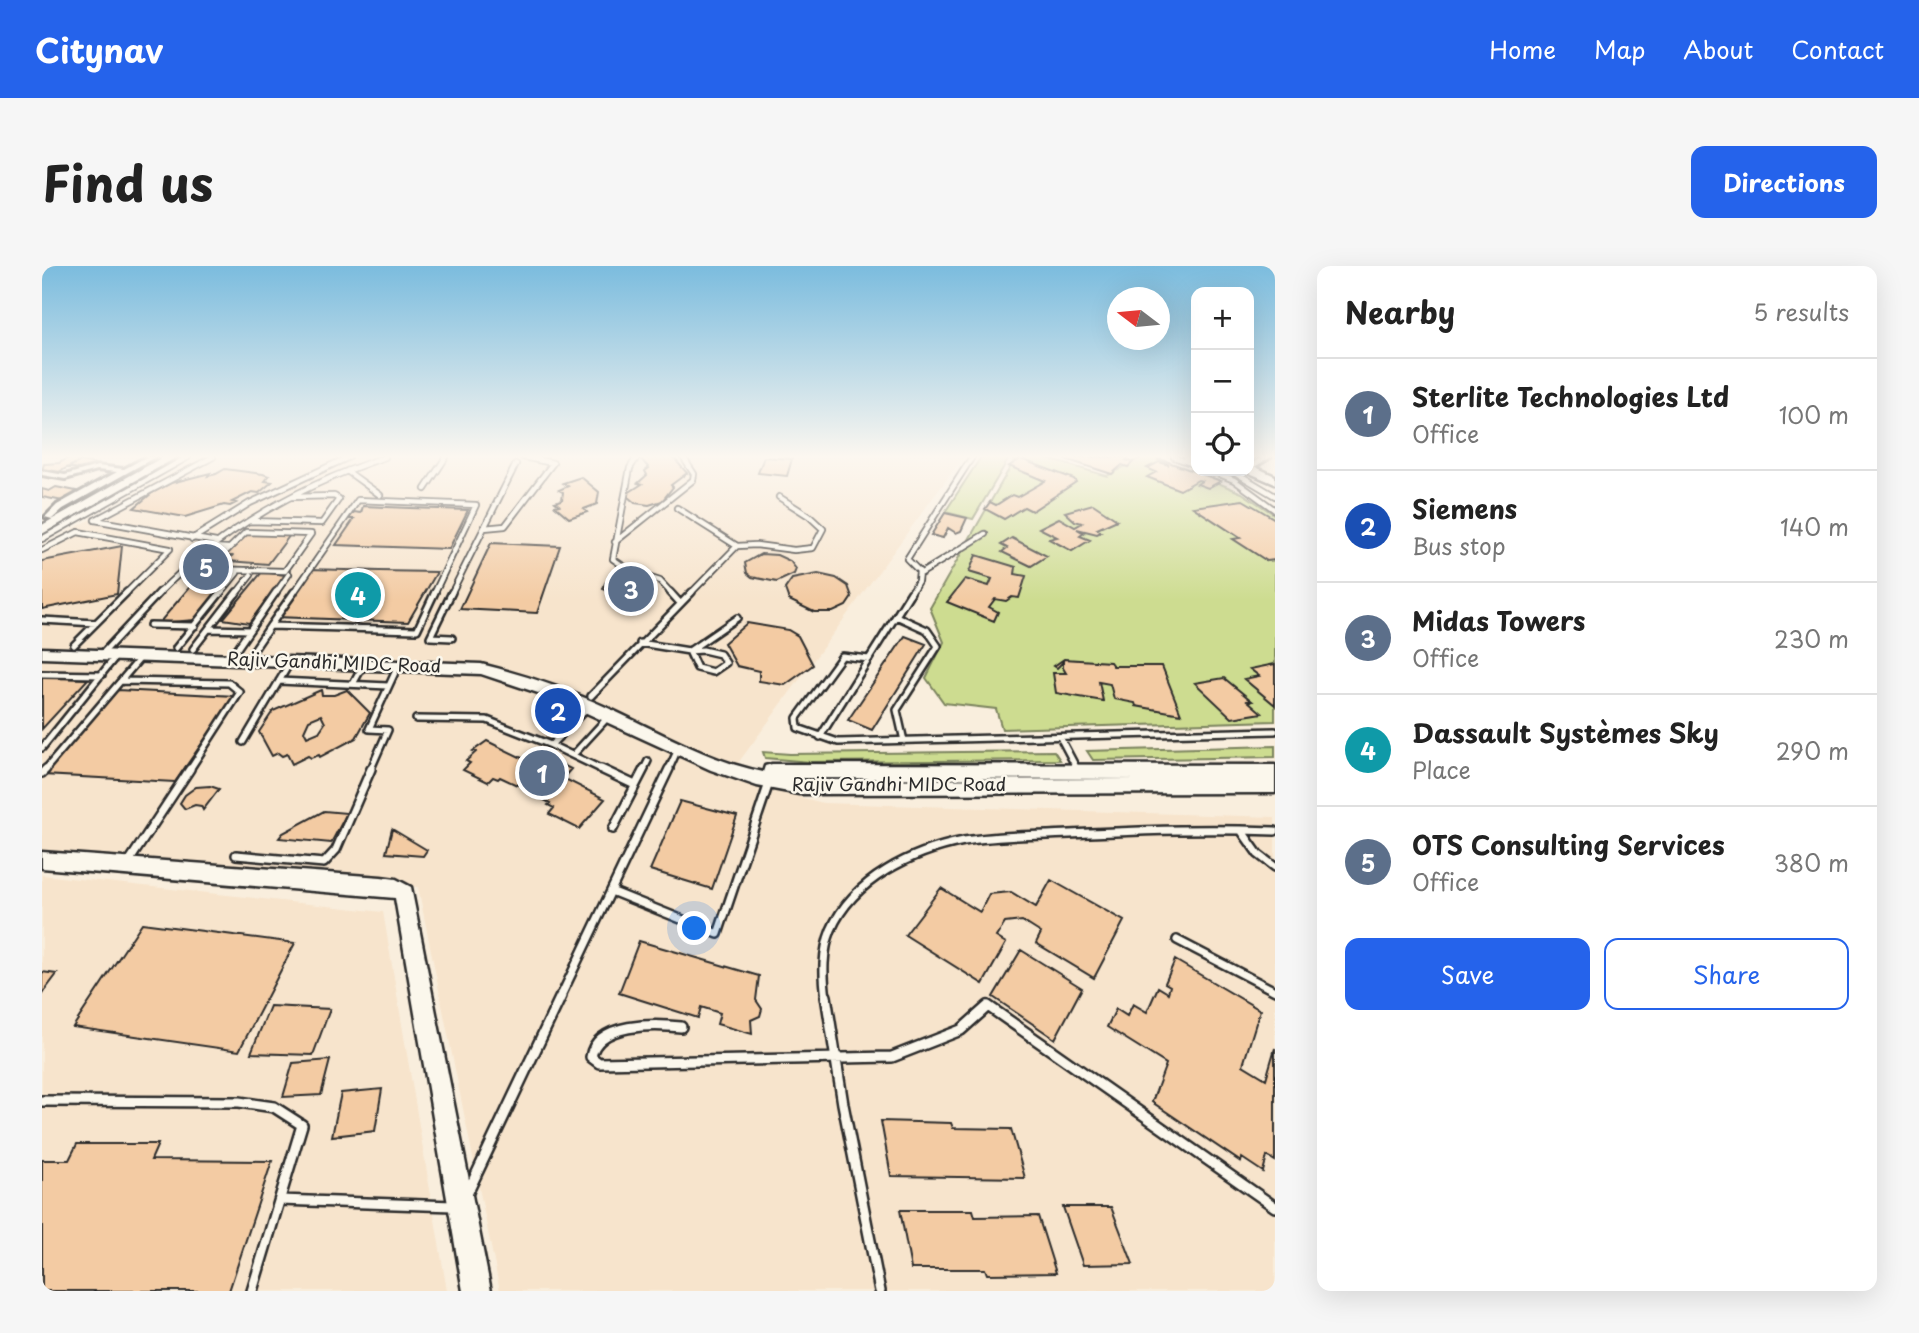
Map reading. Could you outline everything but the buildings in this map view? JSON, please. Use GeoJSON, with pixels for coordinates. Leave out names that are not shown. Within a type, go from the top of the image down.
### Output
{"type":"FeatureCollection","features":[{"type":"Feature","properties":{"kind":"main road"},"geometry":{"type":"LineString","coordinates":[[48,525],[81,505]]}},
{"type":"Feature","properties":{"kind":"main road"},"geometry":{"type":"LineString","coordinates":[[48,525],[84,505]]}},
{"type":"Feature","properties":{"kind":"main road","name":"Rajiv Gandhi MIDC Road"},"geometry":{"type":"LineString","coordinates":[[42,644],[74,645],[142,656],[481,669],[587,702],[772,771],[1275,772]]}},
{"type":"Feature","properties":{"kind":"main road","name":"Rajiv Gandhi MIDC Road"},"geometry":{"type":"LineString","coordinates":[[42,653],[184,649],[486,660],[517,666],[609,716],[737,773],[769,783],[799,787],[1275,786]]}},
{"type":"Feature","properties":{"kind":"street"},"geometry":{"type":"LineString","coordinates":[[48,525],[60,508],[66,505]]}},
{"type":"Feature","properties":{"kind":"street"},"geometry":{"type":"LineString","coordinates":[[42,860],[381,886],[396,888],[404,894],[477,1291]]}},
{"type":"Feature","properties":{"kind":"lane"},"geometry":{"type":"LineString","coordinates":[[42,539],[48,525],[90,505]]}},
{"type":"Feature","properties":{"kind":"lane"},"geometry":{"type":"LineString","coordinates":[[122,505],[94,520],[216,542]]}},
{"type":"Feature","properties":{"kind":"lane"},"geometry":{"type":"LineString","coordinates":[[192,539],[247,505]]}},
{"type":"Feature","properties":{"kind":"lane"},"geometry":{"type":"LineString","coordinates":[[42,748],[102,675],[109,652],[152,597],[216,542],[276,505]]}},
{"type":"Feature","properties":{"kind":"lane"},"geometry":{"type":"LineString","coordinates":[[247,521],[322,523],[335,505]]}},
{"type":"Feature","properties":{"kind":"lane"},"geometry":{"type":"LineString","coordinates":[[244,651],[270,626],[355,505]]}},
{"type":"Feature","properties":{"kind":"lane"},"geometry":{"type":"LineString","coordinates":[[270,626],[417,630],[476,505],[472,505]]}},
{"type":"Feature","properties":{"kind":"lane"},"geometry":{"type":"LineString","coordinates":[[452,638],[430,637],[496,505]]}},
{"type":"Feature","properties":{"kind":"lane"},"geometry":{"type":"LineString","coordinates":[[484,528],[505,526],[521,505]]}},
{"type":"Feature","properties":{"kind":"lane"},"geometry":{"type":"LineString","coordinates":[[623,505],[613,559],[632,572],[660,581],[680,603]]}},
{"type":"Feature","properties":{"kind":"lane"},"geometry":{"type":"LineString","coordinates":[[615,542],[662,505]]}},
{"type":"Feature","properties":{"kind":"lane"},"geometry":{"type":"LineString","coordinates":[[551,745],[639,643],[737,546],[746,544],[798,552],[813,548],[823,529],[791,505]]}},
{"type":"Feature","properties":{"kind":"lane"},"geometry":{"type":"LineString","coordinates":[[920,574],[907,561],[908,556],[941,505]]}},
{"type":"Feature","properties":{"kind":"lane"},"geometry":{"type":"LineString","coordinates":[[677,508],[737,546]]}},
{"type":"Feature","properties":{"kind":"lane"},"geometry":{"type":"LineString","coordinates":[[48,525],[170,550],[74,645]]}},
{"type":"Feature","properties":{"kind":"lane"},"geometry":{"type":"LineString","coordinates":[[42,550],[78,532]]}},
{"type":"Feature","properties":{"kind":"lane"},"geometry":{"type":"LineString","coordinates":[[210,547],[228,548],[246,532],[311,534],[285,570],[208,569],[228,548]]}},
{"type":"Feature","properties":{"kind":"lane"},"geometry":{"type":"LineString","coordinates":[[820,737],[920,574],[985,534]]}},
{"type":"Feature","properties":{"kind":"lane"},"geometry":{"type":"LineString","coordinates":[[181,571],[237,573],[194,626],[184,649]]}},
{"type":"Feature","properties":{"kind":"lane"},"geometry":{"type":"LineString","coordinates":[[244,651],[250,630],[289,574]]}},
{"type":"Feature","properties":{"kind":"lane"},"geometry":{"type":"LineString","coordinates":[[184,649],[209,629],[251,575]]}},
{"type":"Feature","properties":{"kind":"lane"},"geometry":{"type":"LineString","coordinates":[[896,616],[922,625],[935,635],[938,646],[897,710],[904,741]]}},
{"type":"Feature","properties":{"kind":"lane"},"geometry":{"type":"LineString","coordinates":[[689,651],[737,618]]}},
{"type":"Feature","properties":{"kind":"lane"},"geometry":{"type":"LineString","coordinates":[[42,620],[96,622]]}},
{"type":"Feature","properties":{"kind":"lane"},"geometry":{"type":"LineString","coordinates":[[150,625],[194,626]]}},
{"type":"Feature","properties":{"kind":"lane"},"geometry":{"type":"LineString","coordinates":[[209,629],[250,630]]}},
{"type":"Feature","properties":{"kind":"lane"},"geometry":{"type":"LineString","coordinates":[[639,643],[719,653],[726,663],[716,673],[704,671],[696,668],[689,651]]}},
{"type":"Feature","properties":{"kind":"lane"},"geometry":{"type":"LineString","coordinates":[[42,773],[142,656]]}},
{"type":"Feature","properties":{"kind":"lane"},"geometry":{"type":"LineString","coordinates":[[869,659],[842,656],[797,718],[798,728],[838,743],[1275,731]]}},
{"type":"Feature","properties":{"kind":"lane"},"geometry":{"type":"LineString","coordinates":[[243,743],[291,661]]}},
{"type":"Feature","properties":{"kind":"lane"},"geometry":{"type":"LineString","coordinates":[[353,684],[364,664]]}},
{"type":"Feature","properties":{"kind":"lane"},"geometry":{"type":"LineString","coordinates":[[236,855],[324,863],[337,850],[388,730],[369,729],[398,666]]}},
{"type":"Feature","properties":{"kind":"lane"},"geometry":{"type":"LineString","coordinates":[[42,674],[102,675]]}},
{"type":"Feature","properties":{"kind":"lane"},"geometry":{"type":"LineString","coordinates":[[121,681],[229,683],[240,692],[126,866]]}},
{"type":"Feature","properties":{"kind":"lane"},"geometry":{"type":"LineString","coordinates":[[279,681],[388,686]]}},
{"type":"Feature","properties":{"kind":"lane"},"geometry":{"type":"LineString","coordinates":[[573,755],[609,716]]}},
{"type":"Feature","properties":{"kind":"lane"},"geometry":{"type":"LineString","coordinates":[[416,719],[487,720],[551,745],[635,785]]}},
{"type":"Feature","properties":{"kind":"lane"},"geometry":{"type":"LineString","coordinates":[[1060,737],[1079,772]]}},
{"type":"Feature","properties":{"kind":"lane"},"geometry":{"type":"LineString","coordinates":[[280,1200],[462,1206],[679,747]]}},
{"type":"Feature","properties":{"kind":"lane"},"geometry":{"type":"LineString","coordinates":[[613,829],[648,761]]}},
{"type":"Feature","properties":{"kind":"lane"},"geometry":{"type":"LineString","coordinates":[[611,891],[718,934],[769,783]]}},
{"type":"Feature","properties":{"kind":"lane"},"geometry":{"type":"LineString","coordinates":[[1241,830],[1258,854],[1275,867]]}},
{"type":"Feature","properties":{"kind":"lane"},"geometry":{"type":"LineString","coordinates":[[880,1291],[826,992],[825,952],[834,925],[849,902],[880,875],[906,859],[960,842],[1067,835],[1275,831]]}},
{"type":"Feature","properties":{"kind":"lane"},"geometry":{"type":"LineString","coordinates":[[1177,940],[1275,991]]}},
{"type":"Feature","properties":{"kind":"lane"},"geometry":{"type":"LineString","coordinates":[[681,1027],[655,1024],[624,1026],[595,1044],[590,1057],[599,1063],[892,1056],[961,1030],[988,1006],[1275,1206]]}},
{"type":"Feature","properties":{"kind":"lane"},"geometry":{"type":"LineString","coordinates":[[42,1101],[239,1102],[274,1107],[302,1125],[252,1291]]}},
{"type":"Feature","properties":{"kind":"shaded area"},"geometry":{"type":"Polygon","coordinates":[[[116,505],[928,505],[727,778],[823,803],[1275,817],[1275,1291],[500,1291],[418,887],[42,850],[42,547],[116,505]]]}},
{"type":"Feature","properties":{"kind":"shaded area"},"geometry":{"type":"Polygon","coordinates":[[[42,875],[383,912],[447,1291],[42,1291],[42,875]]]}},
{"type":"Feature","properties":{"kind":"green space"},"geometry":{"type":"Polygon","coordinates":[[[950,505],[981,505],[973,519],[945,512],[950,505]]]}},
{"type":"Feature","properties":{"kind":"green space"},"geometry":{"type":"Polygon","coordinates":[[[989,505],[1260,505],[1275,515],[1275,721],[1002,729],[996,709],[944,703],[926,678],[944,642],[930,608],[989,505]]]}},
{"type":"Feature","properties":{"kind":"green space"},"geometry":{"type":"Polygon","coordinates":[[[1275,746],[1275,757],[1093,760],[1087,751],[1275,746]]]}},
{"type":"Feature","properties":{"kind":"green space"},"geometry":{"type":"Polygon","coordinates":[[[1054,751],[1060,760],[810,762],[765,758],[763,752],[790,754],[1054,751]]]}},
{"type":"Feature","properties":{"kind":"place","name":"OTS Consulting Services"},"geometry":{"type":"Point","coordinates":[206,567]}},
{"type":"Feature","properties":{"kind":"place","name":"Midas Towers"},"geometry":{"type":"Point","coordinates":[631,589]}},
{"type":"Feature","properties":{"kind":"place","name":"Dassault Systèmes Sky"},"geometry":{"type":"Point","coordinates":[358,595]}},
{"type":"Feature","properties":{"kind":"place","name":"Siemens"},"geometry":{"type":"Point","coordinates":[558,711]}},
{"type":"Feature","properties":{"kind":"place","name":"Sterlite Technologies Ltd"},"geometry":{"type":"Point","coordinates":[542,773]}}]}
